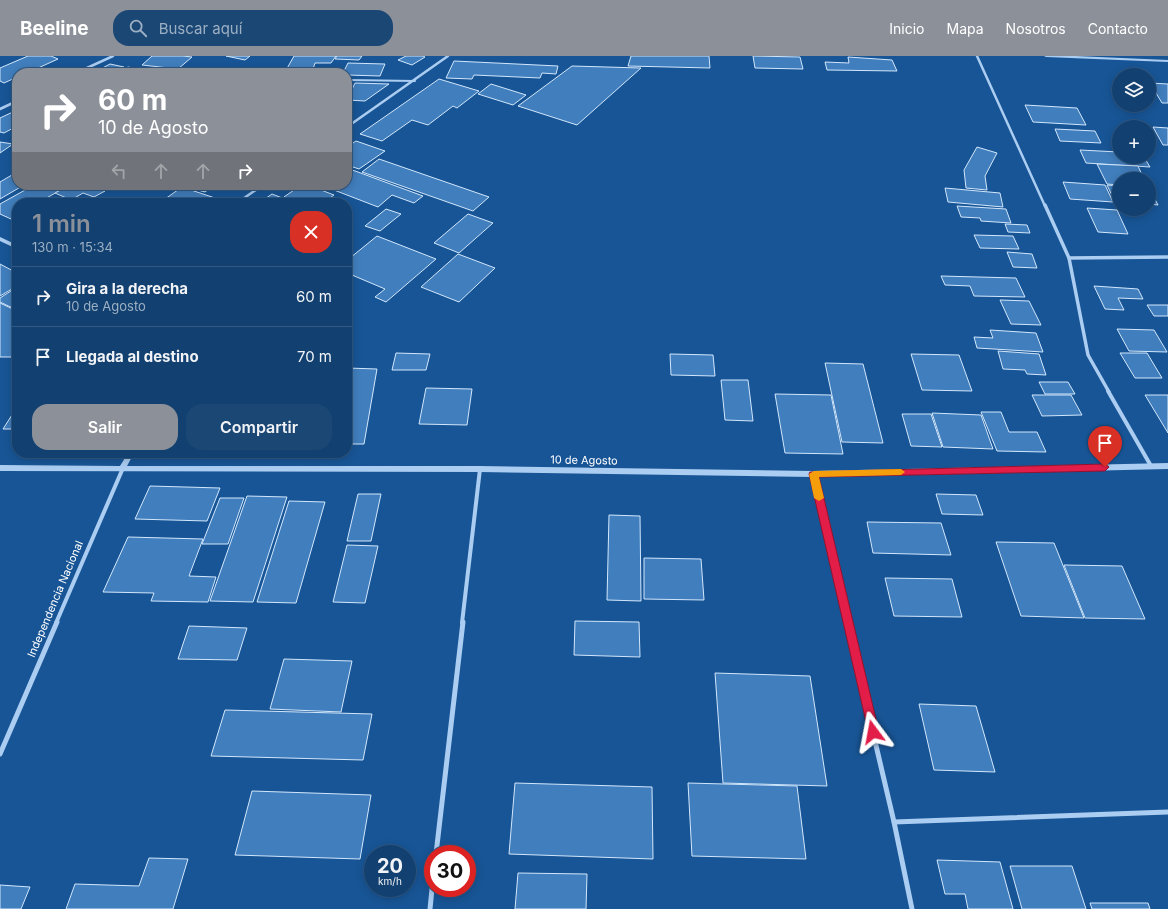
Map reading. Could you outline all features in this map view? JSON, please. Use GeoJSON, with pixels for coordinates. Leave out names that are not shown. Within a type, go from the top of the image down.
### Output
{"type":"FeatureCollection","features":[{"type":"Feature","properties":{"kind":"street"},"geometry":{"type":"LineString","coordinates":[[87,68],[113,56]]}},
{"type":"Feature","properties":{"kind":"street"},"geometry":{"type":"LineString","coordinates":[[352,124],[415,81],[448,56]]}},
{"type":"Feature","properties":{"kind":"street"},"geometry":{"type":"LineString","coordinates":[[976,56],[1069,258],[1088,355],[1151,466]]}},
{"type":"Feature","properties":{"kind":"street"},"geometry":{"type":"LineString","coordinates":[[1046,56],[1111,57],[1168,61]]}},
{"type":"Feature","properties":{"kind":"street"},"geometry":{"type":"LineString","coordinates":[[0,109],[12,103]]}},
{"type":"Feature","properties":{"kind":"street"},"geometry":{"type":"LineString","coordinates":[[244,198],[256,190]]}},
{"type":"Feature","properties":{"kind":"street"},"geometry":{"type":"LineString","coordinates":[[0,239],[12,245]]}},
{"type":"Feature","properties":{"kind":"street"},"geometry":{"type":"LineString","coordinates":[[1069,258],[1168,258]]}},
{"type":"Feature","properties":{"kind":"street","name":"Independencia Nacional"},"geometry":{"type":"LineString","coordinates":[[0,754],[123,468],[129,458]]}},
{"type":"Feature","properties":{"kind":"street","name":"10 de Agosto"},"geometry":{"type":"LineString","coordinates":[[0,468],[480,469],[814,474],[1168,466]]}},
{"type":"Feature","properties":{"kind":"street"},"geometry":{"type":"LineString","coordinates":[[437,845],[480,469]]}},
{"type":"Feature","properties":{"kind":"street"},"geometry":{"type":"LineString","coordinates":[[814,474],[894,822],[912,909]]}},
{"type":"Feature","properties":{"kind":"street"},"geometry":{"type":"LineString","coordinates":[[894,822],[1168,812]]}},
{"type":"Feature","properties":{"kind":"street"},"geometry":{"type":"LineString","coordinates":[[430,909],[431,897]]}},
{"type":"Feature","properties":{"kind":"lane"},"geometry":{"type":"LineString","coordinates":[[352,80],[415,81]]}},
{"type":"Feature","properties":{"kind":"building"},"geometry":{"type":"Polygon","coordinates":[[[28,56],[51,56],[58,59],[38,68],[12,68],[12,79],[4,83],[0,81],[0,68],[28,56]]]}},
{"type":"Feature","properties":{"kind":"building"},"geometry":{"type":"Polygon","coordinates":[[[152,56],[192,57],[179,68],[142,65],[152,56]]]}},
{"type":"Feature","properties":{"kind":"building"},"geometry":{"type":"Polygon","coordinates":[[[226,56],[250,56],[245,60],[226,56]]]}},
{"type":"Feature","properties":{"kind":"building"},"geometry":{"type":"Polygon","coordinates":[[[294,56],[336,56],[331,63],[315,63],[313,68],[287,68],[294,56]]]}},
{"type":"Feature","properties":{"kind":"building"},"geometry":{"type":"Polygon","coordinates":[[[337,56],[362,56],[359,60],[335,59],[337,56]]]}},
{"type":"Feature","properties":{"kind":"building"},"geometry":{"type":"Polygon","coordinates":[[[406,56],[425,57],[412,65],[398,60],[406,56]]]}},
{"type":"Feature","properties":{"kind":"building"},"geometry":{"type":"Polygon","coordinates":[[[631,56],[709,56],[710,68],[628,66],[631,56]]]}},
{"type":"Feature","properties":{"kind":"building"},"geometry":{"type":"Polygon","coordinates":[[[753,56],[800,57],[803,69],[755,68],[753,56]]]}},
{"type":"Feature","properties":{"kind":"building"},"geometry":{"type":"Polygon","coordinates":[[[848,57],[892,60],[897,71],[827,70],[825,62],[849,63],[848,57]]]}},
{"type":"Feature","properties":{"kind":"building"},"geometry":{"type":"Polygon","coordinates":[[[454,61],[558,66],[556,74],[542,73],[540,78],[474,75],[472,79],[446,78],[454,61]]]}},
{"type":"Feature","properties":{"kind":"building"},"geometry":{"type":"Polygon","coordinates":[[[348,63],[385,64],[380,76],[352,75],[352,68],[346,68],[348,63]]]}},
{"type":"Feature","properties":{"kind":"building"},"geometry":{"type":"Polygon","coordinates":[[[110,64],[124,67],[122,68],[102,68],[110,64]]]}},
{"type":"Feature","properties":{"kind":"building"},"geometry":{"type":"Polygon","coordinates":[[[572,66],[641,68],[577,125],[518,106],[572,66]]]}},
{"type":"Feature","properties":{"kind":"building"},"geometry":{"type":"Polygon","coordinates":[[[439,79],[479,91],[457,108],[453,106],[428,125],[412,120],[382,141],[360,134],[439,79]]]}},
{"type":"Feature","properties":{"kind":"building"},"geometry":{"type":"Polygon","coordinates":[[[355,83],[389,84],[365,101],[352,100],[352,89],[355,83]]]}},
{"type":"Feature","properties":{"kind":"building"},"geometry":{"type":"Polygon","coordinates":[[[1156,83],[1168,84],[1168,103],[1162,103],[1156,93],[1156,83]]]}},
{"type":"Feature","properties":{"kind":"building"},"geometry":{"type":"Polygon","coordinates":[[[491,84],[526,95],[513,105],[478,94],[491,84]]]}},
{"type":"Feature","properties":{"kind":"building"},"geometry":{"type":"Polygon","coordinates":[[[1025,105],[1077,108],[1086,125],[1033,122],[1025,105]]]}},
{"type":"Feature","properties":{"kind":"building"},"geometry":{"type":"Polygon","coordinates":[[[12,112],[12,129],[4,133],[0,132],[0,118],[12,112]]]}},
{"type":"Feature","properties":{"kind":"building"},"geometry":{"type":"Polygon","coordinates":[[[1156,127],[1168,128],[1168,145],[1163,145],[1156,132],[1156,127]]]}},
{"type":"Feature","properties":{"kind":"building"},"geometry":{"type":"Polygon","coordinates":[[[1055,129],[1095,131],[1101,143],[1060,141],[1055,129]]]}},
{"type":"Feature","properties":{"kind":"building"},"geometry":{"type":"Polygon","coordinates":[[[356,141],[385,151],[359,169],[352,167],[352,144],[356,141]]]}},
{"type":"Feature","properties":{"kind":"building"},"geometry":{"type":"Polygon","coordinates":[[[0,142],[12,144],[12,145],[0,153],[0,142]]]}},
{"type":"Feature","properties":{"kind":"building"},"geometry":{"type":"Polygon","coordinates":[[[977,147],[997,153],[985,176],[987,190],[966,188],[964,170],[977,147]]]}},
{"type":"Feature","properties":{"kind":"building"},"geometry":{"type":"Polygon","coordinates":[[[1080,150],[1112,152],[1112,164],[1148,164],[1150,167],[1086,163],[1080,150]]]}},
{"type":"Feature","properties":{"kind":"building"},"geometry":{"type":"Polygon","coordinates":[[[379,159],[489,197],[473,211],[362,172],[379,159]]]}},
{"type":"Feature","properties":{"kind":"building"},"geometry":{"type":"Polygon","coordinates":[[[1097,164],[1138,166],[1141,172],[1112,172],[1112,184],[1107,184],[1097,164]]]}},
{"type":"Feature","properties":{"kind":"building"},"geometry":{"type":"Polygon","coordinates":[[[352,170],[423,196],[414,203],[392,195],[378,207],[334,190],[352,190],[352,170]]]}},
{"type":"Feature","properties":{"kind":"building"},"geometry":{"type":"Polygon","coordinates":[[[12,175],[12,190],[15,190],[0,199],[0,182],[12,175]]]}},
{"type":"Feature","properties":{"kind":"building"},"geometry":{"type":"Polygon","coordinates":[[[1063,182],[1105,185],[1112,202],[1070,199],[1063,182]]]}},
{"type":"Feature","properties":{"kind":"building"},"geometry":{"type":"Polygon","coordinates":[[[1107,185],[1112,185],[1112,196],[1107,185]]]}},
{"type":"Feature","properties":{"kind":"building"},"geometry":{"type":"Polygon","coordinates":[[[945,188],[1000,193],[1003,207],[948,202],[945,188]]]}},
{"type":"Feature","properties":{"kind":"building"},"geometry":{"type":"Polygon","coordinates":[[[25,190],[60,190],[47,198],[12,198],[11,219],[0,214],[0,204],[25,190]]]}},
{"type":"Feature","properties":{"kind":"building"},"geometry":{"type":"Polygon","coordinates":[[[61,190],[105,191],[94,197],[83,193],[74,198],[66,198],[55,193],[61,190]]]}},
{"type":"Feature","properties":{"kind":"building"},"geometry":{"type":"Polygon","coordinates":[[[178,190],[191,190],[215,198],[166,198],[178,190]]]}},
{"type":"Feature","properties":{"kind":"building"},"geometry":{"type":"Polygon","coordinates":[[[294,190],[321,190],[334,195],[330,198],[284,197],[294,190]]]}},
{"type":"Feature","properties":{"kind":"building"},"geometry":{"type":"Polygon","coordinates":[[[272,194],[282,198],[266,198],[272,194]]]}},
{"type":"Feature","properties":{"kind":"building"},"geometry":{"type":"Polygon","coordinates":[[[957,206],[1006,209],[1011,223],[981,221],[980,218],[961,217],[957,206]]]}},
{"type":"Feature","properties":{"kind":"building"},"geometry":{"type":"Polygon","coordinates":[[[1087,208],[1112,210],[1112,216],[1120,216],[1128,234],[1098,232],[1087,208]]]}},
{"type":"Feature","properties":{"kind":"building"},"geometry":{"type":"Polygon","coordinates":[[[386,209],[401,214],[380,231],[365,226],[386,209]]]}},
{"type":"Feature","properties":{"kind":"building"},"geometry":{"type":"Polygon","coordinates":[[[468,214],[493,223],[459,253],[434,243],[468,214]]]}},
{"type":"Feature","properties":{"kind":"building"},"geometry":{"type":"Polygon","coordinates":[[[1005,224],[1027,225],[1030,233],[1008,232],[1005,224]]]}},
{"type":"Feature","properties":{"kind":"building"},"geometry":{"type":"Polygon","coordinates":[[[974,235],[1013,236],[1019,249],[980,248],[974,235]]]}},
{"type":"Feature","properties":{"kind":"building"},"geometry":{"type":"Polygon","coordinates":[[[377,236],[436,259],[386,302],[375,297],[385,289],[352,275],[352,256],[377,236]]]}},
{"type":"Feature","properties":{"kind":"building"},"geometry":{"type":"Polygon","coordinates":[[[1007,252],[1032,254],[1037,268],[1013,267],[1007,252]]]}},
{"type":"Feature","properties":{"kind":"building"},"geometry":{"type":"Polygon","coordinates":[[[458,254],[495,268],[459,302],[421,287],[458,254]]]}},
{"type":"Feature","properties":{"kind":"building"},"geometry":{"type":"Polygon","coordinates":[[[0,264],[12,270],[12,289],[0,296],[0,264]]]}},
{"type":"Feature","properties":{"kind":"building"},"geometry":{"type":"Polygon","coordinates":[[[941,276],[1016,278],[1025,297],[974,296],[970,286],[945,285],[941,276]]]}},
{"type":"Feature","properties":{"kind":"building"},"geometry":{"type":"Polygon","coordinates":[[[1094,286],[1138,289],[1143,299],[1118,298],[1124,310],[1105,309],[1094,286]]]}},
{"type":"Feature","properties":{"kind":"building"},"geometry":{"type":"Polygon","coordinates":[[[12,290],[12,308],[0,302],[0,298],[12,290]]]}},
{"type":"Feature","properties":{"kind":"building"},"geometry":{"type":"Polygon","coordinates":[[[1000,300],[1029,301],[1041,325],[1011,324],[1000,300]]]}},
{"type":"Feature","properties":{"kind":"building"},"geometry":{"type":"Polygon","coordinates":[[[0,303],[12,309],[12,357],[0,357],[0,303]]]}},
{"type":"Feature","properties":{"kind":"building"},"geometry":{"type":"Polygon","coordinates":[[[1147,305],[1168,305],[1168,316],[1154,316],[1147,305]]]}},
{"type":"Feature","properties":{"kind":"building"},"geometry":{"type":"Polygon","coordinates":[[[1117,329],[1154,330],[1167,352],[1129,351],[1117,329]]]}},
{"type":"Feature","properties":{"kind":"building"},"geometry":{"type":"Polygon","coordinates":[[[990,330],[1036,333],[1043,352],[977,348],[974,337],[993,338],[990,330]]]}},
{"type":"Feature","properties":{"kind":"building"},"geometry":{"type":"Polygon","coordinates":[[[998,351],[1039,354],[1046,375],[1027,374],[1025,370],[1003,369],[998,351]]]}},
{"type":"Feature","properties":{"kind":"building"},"geometry":{"type":"Polygon","coordinates":[[[396,353],[430,354],[426,370],[392,370],[396,353]]]}},
{"type":"Feature","properties":{"kind":"building"},"geometry":{"type":"Polygon","coordinates":[[[1120,353],[1147,353],[1162,378],[1135,378],[1120,353]]]}},
{"type":"Feature","properties":{"kind":"building"},"geometry":{"type":"Polygon","coordinates":[[[670,354],[713,355],[715,376],[671,375],[670,354]]]}},
{"type":"Feature","properties":{"kind":"building"},"geometry":{"type":"Polygon","coordinates":[[[911,354],[959,355],[972,391],[922,390],[911,354]]]}},
{"type":"Feature","properties":{"kind":"building"},"geometry":{"type":"Polygon","coordinates":[[[825,363],[863,364],[883,443],[842,442],[825,363]]]}},
{"type":"Feature","properties":{"kind":"building"},"geometry":{"type":"Polygon","coordinates":[[[352,368],[377,369],[364,444],[352,444],[352,368]]]}},
{"type":"Feature","properties":{"kind":"building"},"geometry":{"type":"Polygon","coordinates":[[[721,380],[748,380],[753,421],[725,420],[721,380]]]}},
{"type":"Feature","properties":{"kind":"building"},"geometry":{"type":"Polygon","coordinates":[[[1039,382],[1068,382],[1075,394],[1045,394],[1039,382]]]}},
{"type":"Feature","properties":{"kind":"building"},"geometry":{"type":"Polygon","coordinates":[[[426,388],[472,389],[467,425],[419,424],[426,388]]]}},
{"type":"Feature","properties":{"kind":"building"},"geometry":{"type":"Polygon","coordinates":[[[775,394],[831,395],[843,454],[785,453],[775,394]]]}},
{"type":"Feature","properties":{"kind":"building"},"geometry":{"type":"Polygon","coordinates":[[[1032,395],[1071,395],[1082,415],[1042,416],[1032,395]]]}},
{"type":"Feature","properties":{"kind":"building"},"geometry":{"type":"Polygon","coordinates":[[[1145,395],[1168,395],[1168,433],[1145,395]]]}},
{"type":"Feature","properties":{"kind":"building"},"geometry":{"type":"Polygon","coordinates":[[[981,412],[1001,412],[1009,432],[1037,432],[1046,452],[997,451],[981,412]]]}},
{"type":"Feature","properties":{"kind":"building"},"geometry":{"type":"Polygon","coordinates":[[[932,413],[981,415],[993,449],[943,447],[932,413]]]}},
{"type":"Feature","properties":{"kind":"building"},"geometry":{"type":"Polygon","coordinates":[[[902,414],[931,414],[942,447],[911,446],[902,414]]]}},
{"type":"Feature","properties":{"kind":"building"},"geometry":{"type":"Polygon","coordinates":[[[12,415],[12,429],[3,429],[12,415]]]}},
{"type":"Feature","properties":{"kind":"building"},"geometry":{"type":"Polygon","coordinates":[[[150,486],[220,488],[207,521],[135,519],[150,486]]]}},
{"type":"Feature","properties":{"kind":"building"},"geometry":{"type":"Polygon","coordinates":[[[358,494],[381,494],[371,541],[347,541],[358,494]]]}},
{"type":"Feature","properties":{"kind":"building"},"geometry":{"type":"Polygon","coordinates":[[[936,494],[976,495],[983,515],[942,514],[936,494]]]}},
{"type":"Feature","properties":{"kind":"building"},"geometry":{"type":"Polygon","coordinates":[[[247,496],[287,497],[253,602],[210,601],[247,496]]]}},
{"type":"Feature","properties":{"kind":"building"},"geometry":{"type":"Polygon","coordinates":[[[220,498],[244,498],[228,544],[202,544],[220,498]]]}},
{"type":"Feature","properties":{"kind":"building"},"geometry":{"type":"Polygon","coordinates":[[[289,501],[325,502],[296,603],[257,602],[289,501]]]}},
{"type":"Feature","properties":{"kind":"building"},"geometry":{"type":"Polygon","coordinates":[[[609,515],[640,516],[641,601],[607,600],[609,515]]]}},
{"type":"Feature","properties":{"kind":"building"},"geometry":{"type":"Polygon","coordinates":[[[867,522],[941,523],[951,555],[873,553],[867,522]]]}},
{"type":"Feature","properties":{"kind":"building"},"geometry":{"type":"Polygon","coordinates":[[[128,537],[203,539],[189,576],[216,577],[208,602],[151,601],[154,593],[103,592],[128,537]]]}},
{"type":"Feature","properties":{"kind":"building"},"geometry":{"type":"Polygon","coordinates":[[[996,542],[1054,543],[1084,618],[1021,616],[996,542]]]}},
{"type":"Feature","properties":{"kind":"building"},"geometry":{"type":"Polygon","coordinates":[[[347,545],[378,546],[365,603],[333,602],[347,545]]]}},
{"type":"Feature","properties":{"kind":"building"},"geometry":{"type":"Polygon","coordinates":[[[644,558],[701,559],[704,600],[644,599],[644,558]]]}},
{"type":"Feature","properties":{"kind":"building"},"geometry":{"type":"Polygon","coordinates":[[[1064,565],[1122,566],[1145,619],[1085,618],[1064,565]]]}},
{"type":"Feature","properties":{"kind":"building"},"geometry":{"type":"Polygon","coordinates":[[[885,578],[952,579],[962,617],[894,616],[885,578]]]}},
{"type":"Feature","properties":{"kind":"building"},"geometry":{"type":"Polygon","coordinates":[[[575,621],[639,622],[640,657],[574,655],[575,621]]]}},
{"type":"Feature","properties":{"kind":"building"},"geometry":{"type":"Polygon","coordinates":[[[189,626],[247,628],[237,660],[178,659],[189,626]]]}},
{"type":"Feature","properties":{"kind":"building"},"geometry":{"type":"Polygon","coordinates":[[[284,659],[352,661],[341,712],[270,709],[284,659]]]}},
{"type":"Feature","properties":{"kind":"building"},"geometry":{"type":"Polygon","coordinates":[[[715,673],[810,676],[827,786],[723,783],[715,673]]]}},
{"type":"Feature","properties":{"kind":"building"},"geometry":{"type":"Polygon","coordinates":[[[919,704],[976,706],[995,772],[934,770],[919,704]]]}},
{"type":"Feature","properties":{"kind":"building"},"geometry":{"type":"Polygon","coordinates":[[[225,710],[372,714],[363,760],[211,756],[225,710]]]}},
{"type":"Feature","properties":{"kind":"building"},"geometry":{"type":"Polygon","coordinates":[[[515,783],[652,787],[653,859],[509,854],[515,783]]]}},
{"type":"Feature","properties":{"kind":"building"},"geometry":{"type":"Polygon","coordinates":[[[688,783],[797,786],[806,859],[692,856],[688,783]]]}},
{"type":"Feature","properties":{"kind":"building"},"geometry":{"type":"Polygon","coordinates":[[[252,791],[371,795],[360,859],[235,855],[252,791]]]}},
{"type":"Feature","properties":{"kind":"building"},"geometry":{"type":"Polygon","coordinates":[[[149,858],[188,859],[173,909],[66,909],[75,884],[139,886],[149,858]]]}},
{"type":"Feature","properties":{"kind":"building"},"geometry":{"type":"Polygon","coordinates":[[[937,860],[1000,862],[1013,909],[968,909],[965,894],[945,894],[937,860]]]}},
{"type":"Feature","properties":{"kind":"building"},"geometry":{"type":"Polygon","coordinates":[[[1010,866],[1072,866],[1086,909],[1022,909],[1010,866]]]}},
{"type":"Feature","properties":{"kind":"building"},"geometry":{"type":"Polygon","coordinates":[[[518,873],[587,874],[586,909],[515,909],[518,873]]]}},
{"type":"Feature","properties":{"kind":"building"},"geometry":{"type":"Polygon","coordinates":[[[0,885],[30,887],[21,909],[0,909],[0,885]]]}},
{"type":"Feature","properties":{"kind":"building"},"geometry":{"type":"Polygon","coordinates":[[[1090,903],[1148,903],[1150,909],[1092,909],[1090,903]]]}},
{"type":"Feature","properties":{"kind":"slow traffic"},"geometry":{"type":"LineString","coordinates":[[819,498],[814,474],[901,472]]}},
{"type":"Feature","properties":{"kind":"route"},"geometry":{"type":"LineString","coordinates":[[873,732],[814,474],[1105,467]]}}]}
